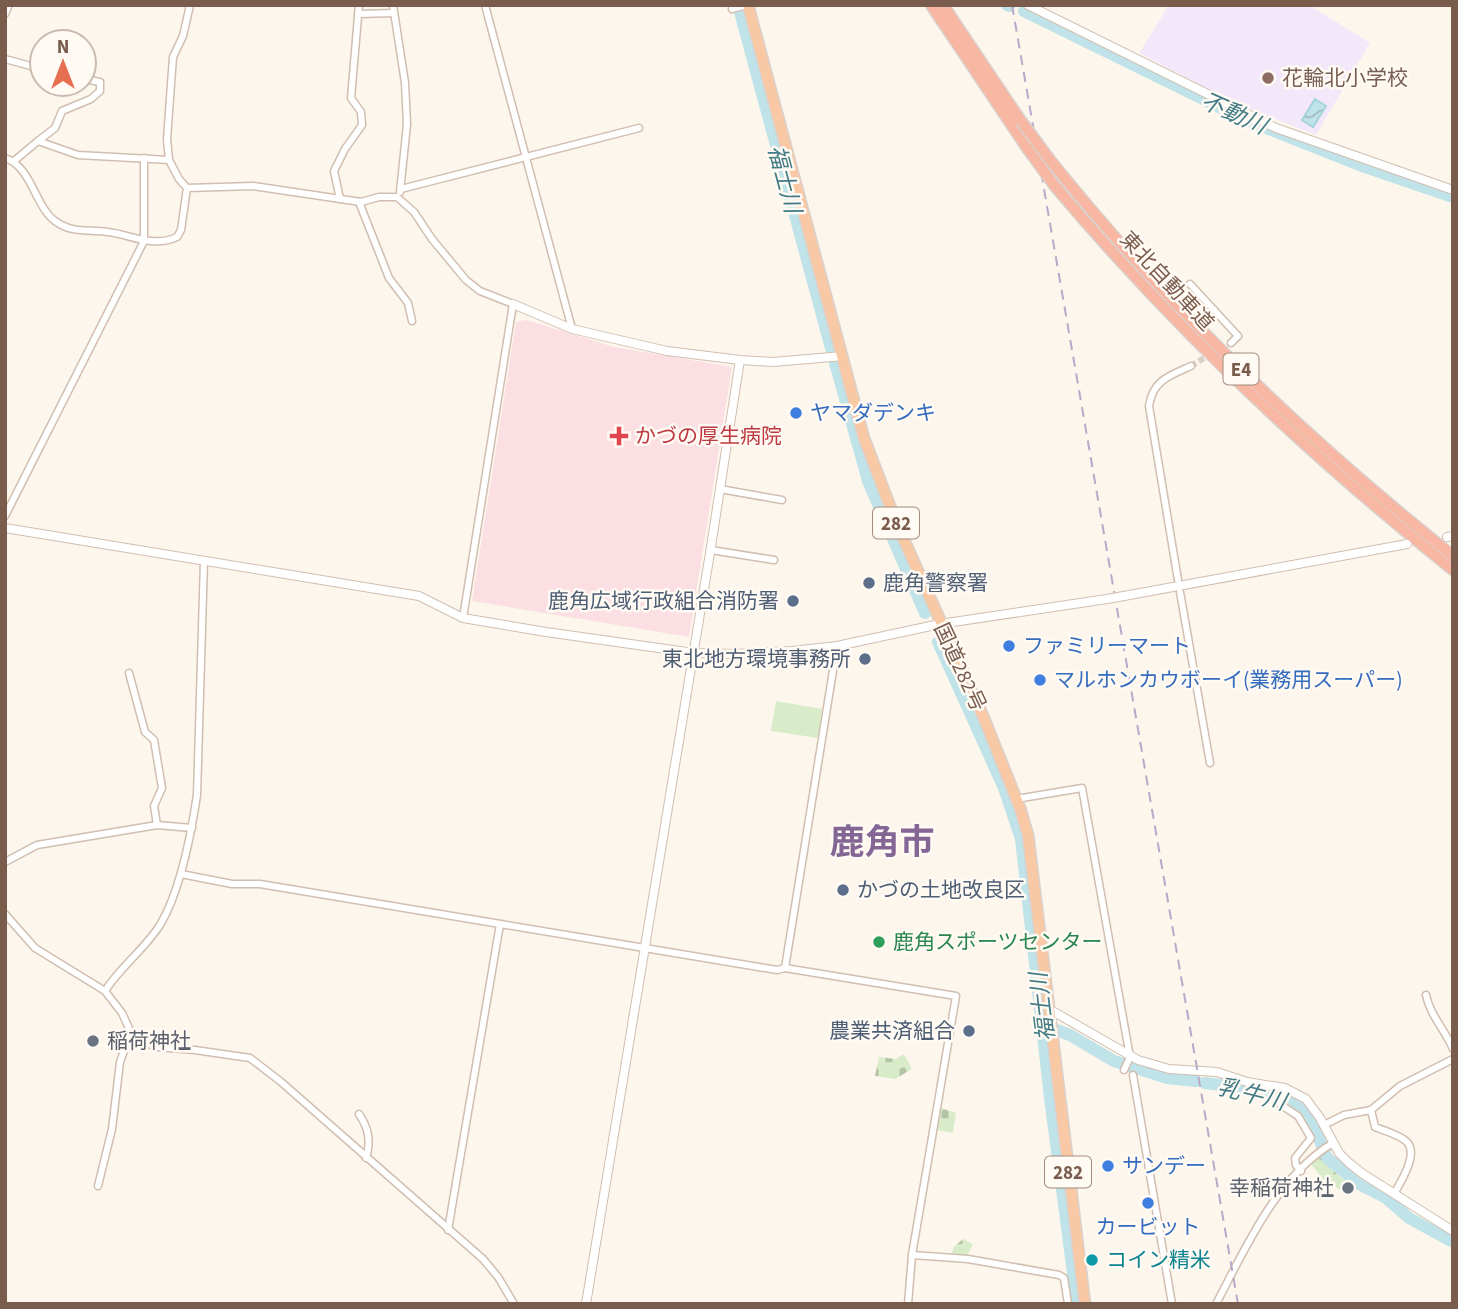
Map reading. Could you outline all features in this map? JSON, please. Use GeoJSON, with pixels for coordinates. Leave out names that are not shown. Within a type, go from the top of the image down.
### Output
{"type":"FeatureCollection","features":[{"type":"Feature","properties":{"kind":"highway","name":"国道282号"},"geometry":{"type":"LineString","coordinates":[[747,5],[864,438],[881,486],[940,624],[983,716],[1028,835],[1085,1304]]}},
{"type":"Feature","properties":{"kind":"highway","name":"東北自動車道"},"geometry":{"type":"LineString","coordinates":[[931,5],[1054,184],[1165,310],[1230,375],[1358,492],[1453,570]]}},
{"type":"Feature","properties":{"kind":"highway","name":"東北自動車道"},"geometry":{"type":"LineString","coordinates":[[943,5],[1050,160],[1108,231],[1191,321],[1311,435],[1453,556]]}},
{"type":"Feature","properties":{"kind":"street"},"geometry":{"type":"LineString","coordinates":[[5,14],[9,5]]}},
{"type":"Feature","properties":{"kind":"street"},"geometry":{"type":"LineString","coordinates":[[5,158],[14,161],[55,221],[75,232],[107,232],[144,241],[171,240],[177,237],[181,230],[187,188],[169,160],[167,139],[173,57],[183,36],[190,5]]}},
{"type":"Feature","properties":{"kind":"street"},"geometry":{"type":"LineString","coordinates":[[340,200],[334,171],[362,125],[362,112],[351,98],[359,5]]}},
{"type":"Feature","properties":{"kind":"street"},"geometry":{"type":"LineString","coordinates":[[485,5],[572,329]]}},
{"type":"Feature","properties":{"kind":"street"},"geometry":{"type":"LineString","coordinates":[[732,9],[747,5]]}},
{"type":"Feature","properties":{"kind":"street"},"geometry":{"type":"LineString","coordinates":[[1028,5],[1276,128],[1453,190]]}},
{"type":"Feature","properties":{"kind":"street"},"geometry":{"type":"LineString","coordinates":[[358,15],[394,9],[407,109],[401,189],[397,197]]}},
{"type":"Feature","properties":{"kind":"street"},"geometry":{"type":"LineString","coordinates":[[5,59],[28,65]]}},
{"type":"Feature","properties":{"kind":"street"},"geometry":{"type":"LineString","coordinates":[[14,161],[55,128],[62,111],[92,98]]}},
{"type":"Feature","properties":{"kind":"street"},"geometry":{"type":"LineString","coordinates":[[401,189],[639,128]]}},
{"type":"Feature","properties":{"kind":"street"},"geometry":{"type":"LineString","coordinates":[[38,141],[78,155],[169,160]]}},
{"type":"Feature","properties":{"kind":"street"},"geometry":{"type":"LineString","coordinates":[[5,516],[144,241],[144,158]]}},
{"type":"Feature","properties":{"kind":"street"},"geometry":{"type":"LineString","coordinates":[[187,188],[253,186],[314,193],[359,202],[379,197],[397,197],[414,212],[432,239],[466,280],[480,291],[572,329],[667,351],[740,360],[773,362],[843,356]]}},
{"type":"Feature","properties":{"kind":"street"},"geometry":{"type":"LineString","coordinates":[[359,202],[389,278],[408,303],[412,321]]}},
{"type":"Feature","properties":{"kind":"street"},"geometry":{"type":"LineString","coordinates":[[1190,284],[1238,336],[1231,342]]}},
{"type":"Feature","properties":{"kind":"street"},"geometry":{"type":"LineString","coordinates":[[463,618],[513,304]]}},
{"type":"Feature","properties":{"kind":"street"},"geometry":{"type":"LineString","coordinates":[[586,1304],[740,360]]}},
{"type":"Feature","properties":{"kind":"street"},"geometry":{"type":"LineString","coordinates":[[1178,580],[1149,406],[1151,391],[1168,375],[1191,366]]}},
{"type":"Feature","properties":{"kind":"street"},"geometry":{"type":"LineString","coordinates":[[720,489],[782,500]]}},
{"type":"Feature","properties":{"kind":"street"},"geometry":{"type":"LineString","coordinates":[[5,528],[419,596],[463,618],[694,653],[792,651],[836,646],[940,624],[1107,599],[1407,544]]}},
{"type":"Feature","properties":{"kind":"street"},"geometry":{"type":"LineString","coordinates":[[710,550],[774,561]]}},
{"type":"Feature","properties":{"kind":"street"},"geometry":{"type":"LineString","coordinates":[[105,991],[114,976],[136,957],[161,923],[181,874],[192,828],[197,795],[204,561]]}},
{"type":"Feature","properties":{"kind":"street"},"geometry":{"type":"LineString","coordinates":[[1180,592],[1210,763]]}},
{"type":"Feature","properties":{"kind":"street"},"geometry":{"type":"LineString","coordinates":[[785,968],[836,646]]}},
{"type":"Feature","properties":{"kind":"street"},"geometry":{"type":"LineString","coordinates":[[130,673],[145,732],[154,740],[162,788],[154,806],[157,825]]}},
{"type":"Feature","properties":{"kind":"street"},"geometry":{"type":"LineString","coordinates":[[1016,799],[1082,788],[1129,1058],[1124,1070]]}},
{"type":"Feature","properties":{"kind":"street"},"geometry":{"type":"LineString","coordinates":[[5,862],[37,845],[157,825],[192,828]]}},
{"type":"Feature","properties":{"kind":"street"},"geometry":{"type":"LineString","coordinates":[[181,874],[232,884],[260,884],[777,970],[785,968],[956,996],[912,1255],[908,1304]]}},
{"type":"Feature","properties":{"kind":"street"},"geometry":{"type":"LineString","coordinates":[[5,914],[35,948],[105,991],[122,1013],[130,1034],[144,1044],[250,1059],[280,1081],[491,1268],[514,1304]]}},
{"type":"Feature","properties":{"kind":"street"},"geometry":{"type":"LineString","coordinates":[[447,1230],[500,924]]}},
{"type":"Feature","properties":{"kind":"street"},"geometry":{"type":"LineString","coordinates":[[1426,995],[1429,1007],[1453,1049]]}},
{"type":"Feature","properties":{"kind":"street"},"geometry":{"type":"LineString","coordinates":[[1050,1013],[1129,1058],[1169,1069],[1217,1072],[1247,1082],[1287,1089],[1306,1100],[1349,1163],[1394,1195],[1453,1231]]}},
{"type":"Feature","properties":{"kind":"street"},"geometry":{"type":"LineString","coordinates":[[98,1186],[112,1129],[120,1062],[130,1034]]}},
{"type":"Feature","properties":{"kind":"street"},"geometry":{"type":"LineString","coordinates":[[1324,1125],[1344,1115],[1371,1110],[1400,1086],[1452,1061]]}},
{"type":"Feature","properties":{"kind":"street"},"geometry":{"type":"LineString","coordinates":[[1133,1075],[1172,1304]]}},
{"type":"Feature","properties":{"kind":"street"},"geometry":{"type":"LineString","coordinates":[[1287,1089],[1281,1105],[1298,1115],[1311,1138],[1295,1158],[1301,1171]]}},
{"type":"Feature","properties":{"kind":"street"},"geometry":{"type":"LineString","coordinates":[[1371,1110],[1376,1127],[1406,1140],[1410,1145],[1410,1166],[1394,1195]]}},
{"type":"Feature","properties":{"kind":"street"},"geometry":{"type":"LineString","coordinates":[[359,1114],[368,1131],[369,1146],[366,1158]]}},
{"type":"Feature","properties":{"kind":"street"},"geometry":{"type":"LineString","coordinates":[[1216,1304],[1256,1228],[1281,1193],[1318,1152],[1333,1143]]}},
{"type":"Feature","properties":{"kind":"street"},"geometry":{"type":"LineString","coordinates":[[912,1255],[968,1259],[1059,1275],[1064,1278],[1068,1304]]}},
{"type":"Feature","properties":{"kind":"shaded area","name":"花輪北小学校"},"geometry":{"type":"Polygon","coordinates":[[[1169,5],[1309,5],[1370,43],[1316,135],[1235,103],[1139,53],[1169,5]]]}},
{"type":"Feature","properties":{"kind":"shaded area"},"geometry":{"type":"Polygon","coordinates":[[[526,320],[614,347],[732,367],[689,637],[472,601],[516,322],[526,320]]]}},
{"type":"Feature","properties":{"kind":"green space"},"geometry":{"type":"Polygon","coordinates":[[[776,701],[822,709],[818,738],[771,731],[776,701]]]}},
{"type":"Feature","properties":{"kind":"green space"},"geometry":{"type":"Polygon","coordinates":[[[904,1054],[912,1069],[895,1079],[875,1076],[879,1057],[896,1059],[904,1054]]]}},
{"type":"Feature","properties":{"kind":"green space"},"geometry":{"type":"Polygon","coordinates":[[[941,1108],[956,1113],[953,1133],[937,1130],[941,1108]]]}},
{"type":"Feature","properties":{"kind":"green space"},"geometry":{"type":"Polygon","coordinates":[[[1319,1154],[1325,1164],[1345,1181],[1340,1190],[1323,1179],[1310,1163],[1319,1154]]]}},
{"type":"Feature","properties":{"kind":"green space"},"geometry":{"type":"Polygon","coordinates":[[[963,1239],[973,1244],[967,1256],[952,1253],[954,1247],[963,1239]]]}},
{"type":"Feature","properties":{"kind":"water"},"geometry":{"type":"Polygon","coordinates":[[[1315,99],[1326,106],[1313,127],[1302,120],[1315,99]]]}},
{"type":"Feature","properties":{"kind":"waterway","name":"福士川"},"geometry":{"type":"LineString","coordinates":[[738,5],[832,352]]}},
{"type":"Feature","properties":{"kind":"waterway","name":"不動川"},"geometry":{"type":"LineString","coordinates":[[1024,11],[1246,120],[1362,166],[1453,197]]}},
{"type":"Feature","properties":{"kind":"waterway","name":"福士川"},"geometry":{"type":"LineString","coordinates":[[835,363],[868,481],[925,613]]}},
{"type":"Feature","properties":{"kind":"waterway","name":"福士川"},"geometry":{"type":"LineString","coordinates":[[938,642],[1004,788],[1021,839],[1050,1098],[1077,1304]]}},
{"type":"Feature","properties":{"kind":"waterway","name":"乳牛川"},"geometry":{"type":"LineString","coordinates":[[1043,1025],[1070,1035],[1114,1061],[1167,1078],[1196,1081]]}},
{"type":"Feature","properties":{"kind":"waterway","name":"乳牛川"},"geometry":{"type":"LineString","coordinates":[[1205,1083],[1253,1089],[1294,1102],[1313,1124],[1327,1158],[1359,1184],[1386,1198],[1409,1218],[1453,1242]]}},
{"type":"Feature","properties":{"kind":"tunnel"},"geometry":{"type":"LineString","coordinates":[[1191,366],[1211,354]]}},
{"type":"Feature","properties":{"kind":"railway"},"geometry":{"type":"LineString","coordinates":[[1012,5],[1238,1304]]}},
{"type":"Feature","properties":{"kind":"place","name":"花輪北小学校"},"geometry":{"type":"Point","coordinates":[1268,78]}},
{"type":"Feature","properties":{"kind":"place","name":"ヤマダデンキ"},"geometry":{"type":"Point","coordinates":[796,413]}},
{"type":"Feature","properties":{"kind":"place","name":"かづの厚生病院"},"geometry":{"type":"Point","coordinates":[619,436]}},
{"type":"Feature","properties":{"kind":"place","name":"鹿角警察署"},"geometry":{"type":"Point","coordinates":[869,583]}},
{"type":"Feature","properties":{"kind":"place","name":"鹿角広域行政組合消防署"},"geometry":{"type":"Point","coordinates":[793,601]}},
{"type":"Feature","properties":{"kind":"place","name":"ファミリーマート"},"geometry":{"type":"Point","coordinates":[1009,646]}},
{"type":"Feature","properties":{"kind":"place","name":"東北地方環境事務所"},"geometry":{"type":"Point","coordinates":[865,659]}},
{"type":"Feature","properties":{"kind":"place","name":"マルホンカウボーイ(業務用スーパー)"},"geometry":{"type":"Point","coordinates":[1040,680]}},
{"type":"Feature","properties":{"kind":"place","name":"かづの土地改良区"},"geometry":{"type":"Point","coordinates":[843,890]}},
{"type":"Feature","properties":{"kind":"place","name":"鹿角スポーツセンター"},"geometry":{"type":"Point","coordinates":[879,942]}},
{"type":"Feature","properties":{"kind":"place","name":"農業共済組合"},"geometry":{"type":"Point","coordinates":[969,1031]}},
{"type":"Feature","properties":{"kind":"place","name":"稲荷神社"},"geometry":{"type":"Point","coordinates":[93,1041]}},
{"type":"Feature","properties":{"kind":"place","name":"サンデー"},"geometry":{"type":"Point","coordinates":[1108,1166]}},
{"type":"Feature","properties":{"kind":"place","name":"幸稲荷神社"},"geometry":{"type":"Point","coordinates":[1348,1188]}},
{"type":"Feature","properties":{"kind":"place","name":"カービット"},"geometry":{"type":"Point","coordinates":[1148,1203]}},
{"type":"Feature","properties":{"kind":"place","name":"コイン精米"},"geometry":{"type":"Point","coordinates":[1092,1260]}},
{"type":"Feature","properties":{"kind":"district","name":"鹿角市"},"geometry":{"type":"Point","coordinates":[882,842]}}]}
